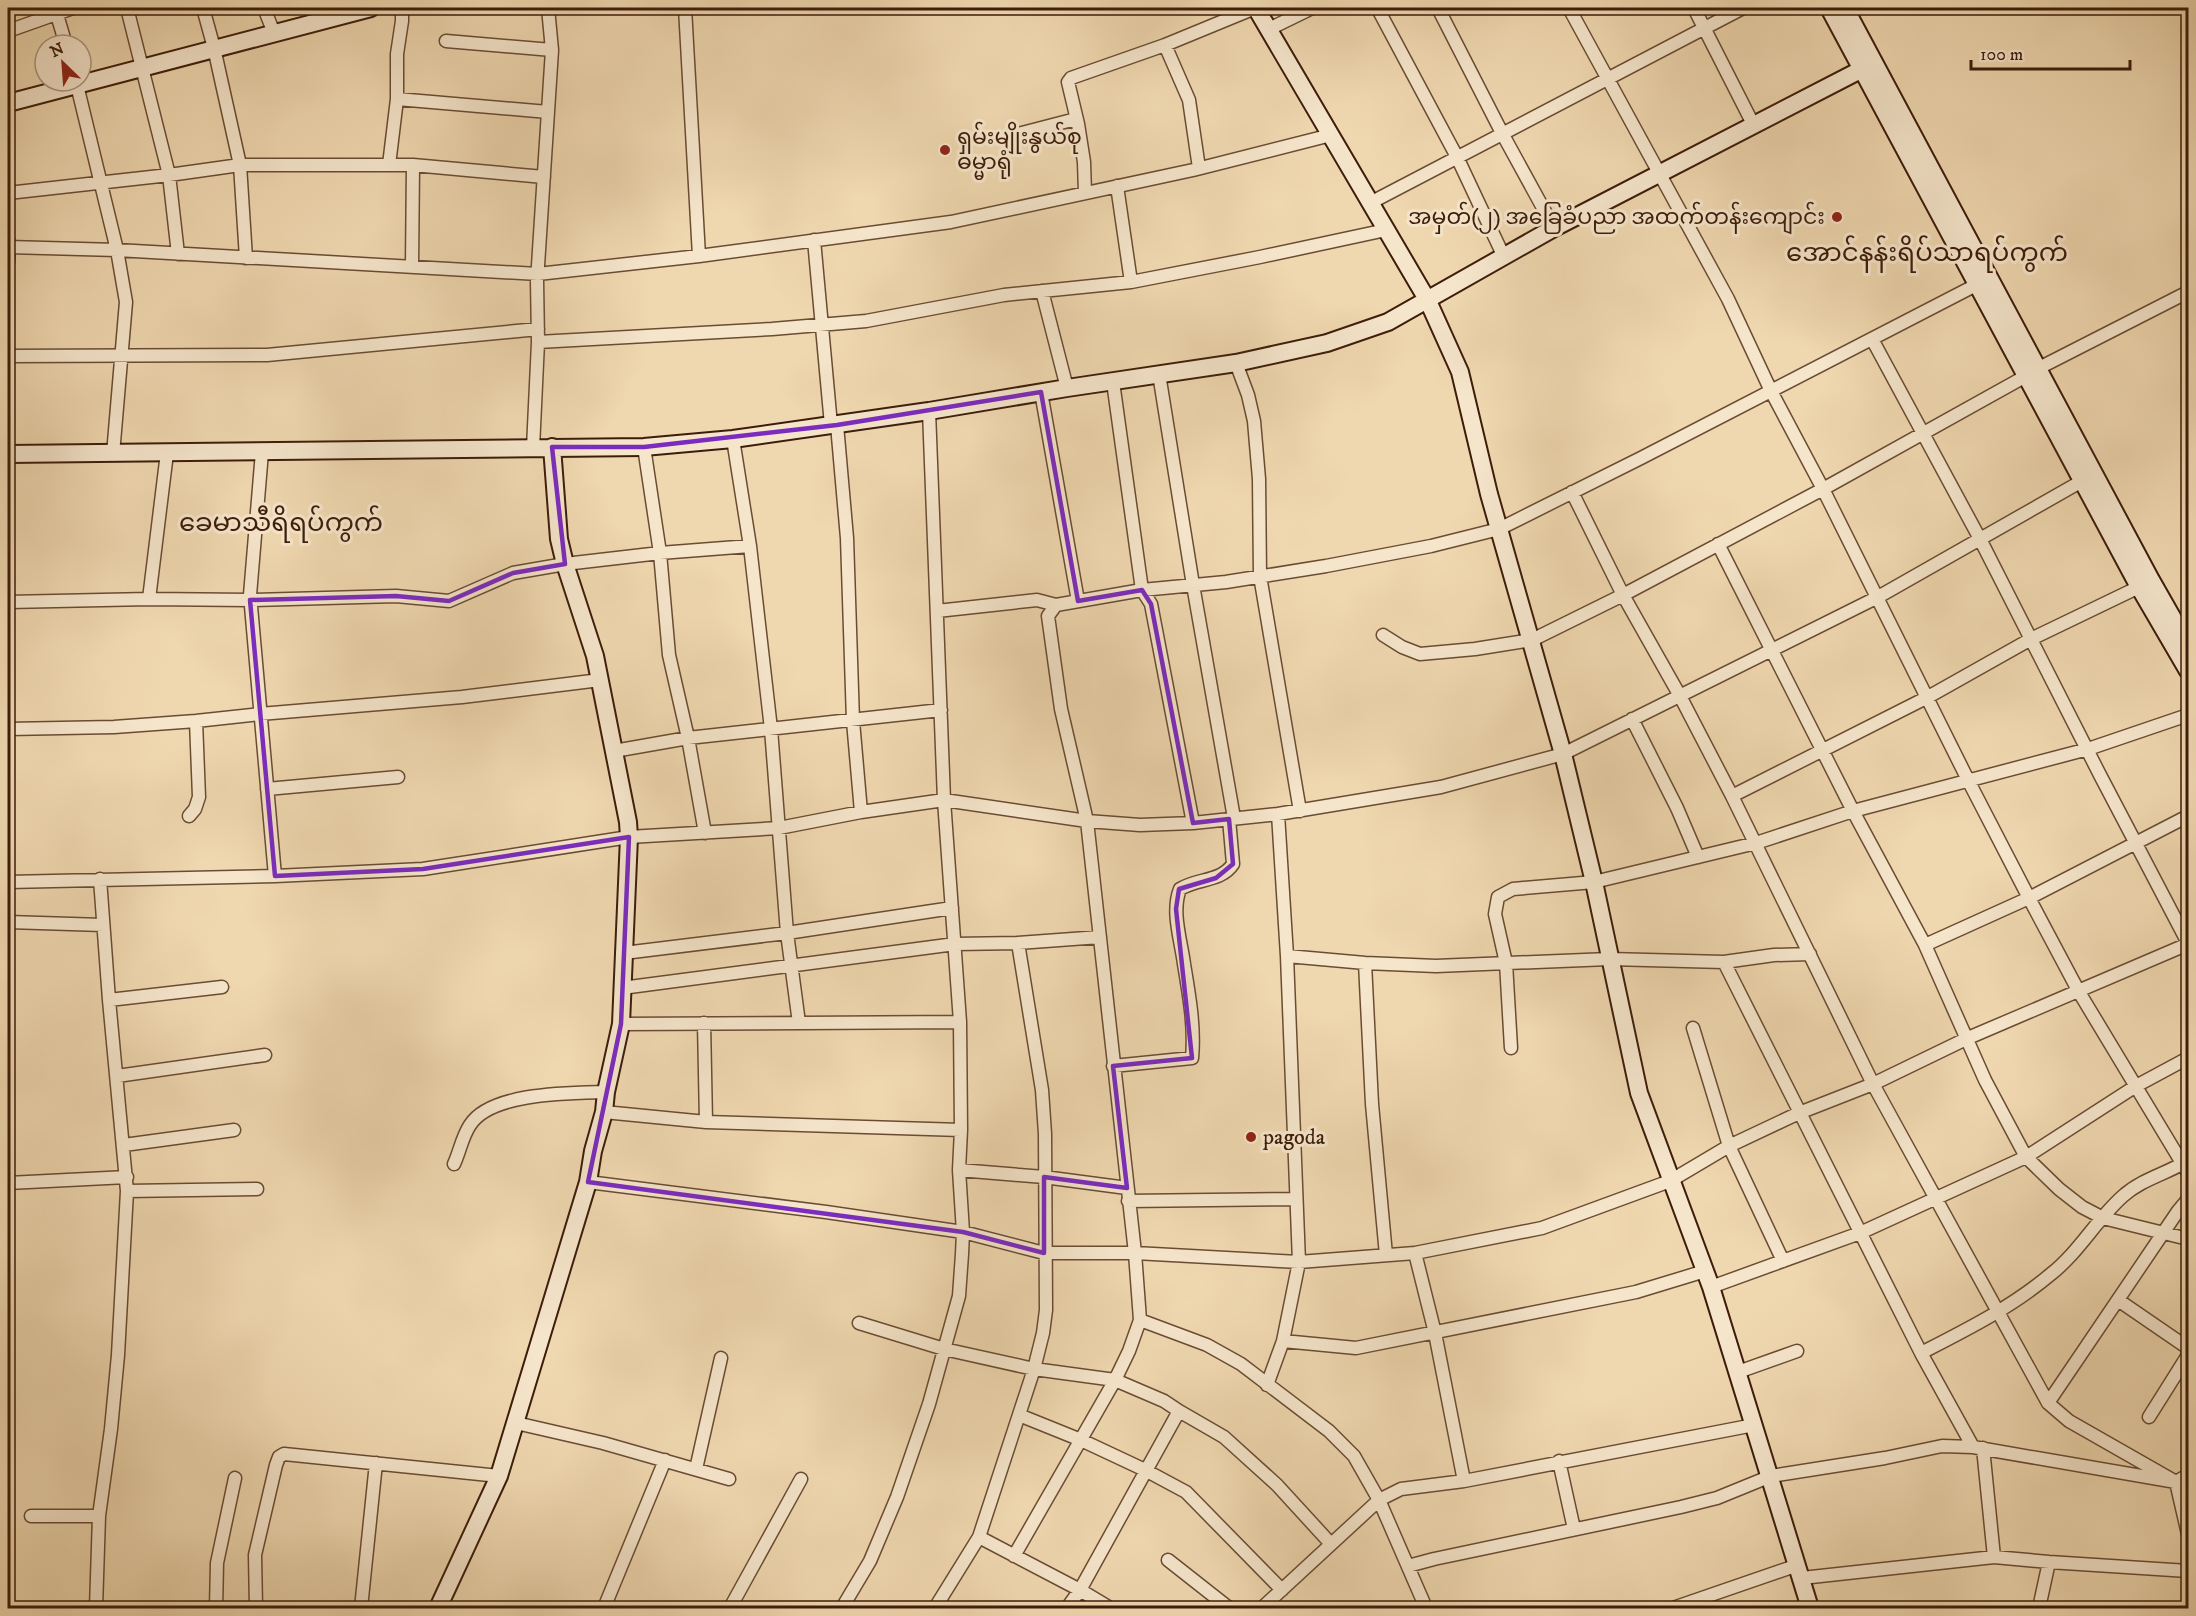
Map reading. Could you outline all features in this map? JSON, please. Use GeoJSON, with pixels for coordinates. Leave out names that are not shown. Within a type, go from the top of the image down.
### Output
{"type":"FeatureCollection","features":[{"type":"Feature","properties":{"kind":"street"},"geometry":{"type":"LineString","coordinates":[[8,31],[56,10],[73,8]]}},
{"type":"Feature","properties":{"kind":"street"},"geometry":{"type":"LineString","coordinates":[[127,8],[168,175],[178,254]]}},
{"type":"Feature","properties":{"kind":"street"},"geometry":{"type":"LineString","coordinates":[[203,8],[240,165],[246,258]]}},
{"type":"Feature","properties":{"kind":"street"},"geometry":{"type":"LineString","coordinates":[[264,8],[274,33]]}},
{"type":"Feature","properties":{"kind":"street"},"geometry":{"type":"LineString","coordinates":[[93,79],[371,8]]}},
{"type":"Feature","properties":{"kind":"street"},"geometry":{"type":"LineString","coordinates":[[389,165],[397,99],[397,54],[402,8]]}},
{"type":"Feature","properties":{"kind":"street"},"geometry":{"type":"LineString","coordinates":[[533,448],[538,274],[552,50],[548,8]]}},
{"type":"Feature","properties":{"kind":"street"},"geometry":{"type":"LineString","coordinates":[[685,8],[694,133],[699,256]]}},
{"type":"Feature","properties":{"kind":"street"},"geometry":{"type":"LineString","coordinates":[[1085,193],[1084,162],[1068,82],[1071,78],[1165,45],[1256,8],[1428,301],[1460,372],[1499,529],[1563,754],[1594,882],[1639,1093],[1711,1287],[1810,1608]]}},
{"type":"Feature","properties":{"kind":"street"},"geometry":{"type":"LineString","coordinates":[[1269,29],[1312,8]]}},
{"type":"Feature","properties":{"kind":"street"},"geometry":{"type":"LineString","coordinates":[[1438,8],[1554,228]]}},
{"type":"Feature","properties":{"kind":"street"},"geometry":{"type":"LineString","coordinates":[[1569,8],[1728,299],[1968,780],[2079,992],[2187,1166],[2143,1182],[2122,1197],[2076,1252],[2051,1275],[1999,1312],[1921,1353]]}},
{"type":"Feature","properties":{"kind":"street"},"geometry":{"type":"LineString","coordinates":[[1694,8],[1753,124]]}},
{"type":"Feature","properties":{"kind":"street"},"geometry":{"type":"LineString","coordinates":[[1370,203],[1743,8]]}},
{"type":"Feature","properties":{"kind":"street"},"geometry":{"type":"LineString","coordinates":[[1829,8],[1868,66],[2032,373],[2082,481],[2139,587],[2188,671]]}},
{"type":"Feature","properties":{"kind":"street"},"geometry":{"type":"LineString","coordinates":[[1845,8],[1868,66],[1978,284],[2032,373],[2188,645]]}},
{"type":"Feature","properties":{"kind":"street"},"geometry":{"type":"LineString","coordinates":[[56,10],[63,33]]}},
{"type":"Feature","properties":{"kind":"street"},"geometry":{"type":"LineString","coordinates":[[1379,12],[1457,157],[1504,257]]}},
{"type":"Feature","properties":{"kind":"street"},"geometry":{"type":"LineString","coordinates":[[446,41],[552,50]]}},
{"type":"Feature","properties":{"kind":"street"},"geometry":{"type":"LineString","coordinates":[[1165,45],[1189,100],[1199,168]]}},
{"type":"Feature","properties":{"kind":"street"},"geometry":{"type":"LineString","coordinates":[[8,454],[644,447],[733,440],[1236,363],[1327,344],[1388,322],[1554,228],[1868,66]]}},
{"type":"Feature","properties":{"kind":"street"},"geometry":{"type":"LineString","coordinates":[[8,103],[42,93]]}},
{"type":"Feature","properties":{"kind":"street"},"geometry":{"type":"LineString","coordinates":[[78,93],[117,250],[126,302],[113,454]]}},
{"type":"Feature","properties":{"kind":"street"},"geometry":{"type":"LineString","coordinates":[[397,99],[548,112]]}},
{"type":"Feature","properties":{"kind":"street"},"geometry":{"type":"LineString","coordinates":[[1018,134],[1072,120],[1078,124]]}},
{"type":"Feature","properties":{"kind":"street"},"geometry":{"type":"LineString","coordinates":[[8,262],[8,245],[538,274],[699,256],[951,222],[1199,168],[1330,135]]}},
{"type":"Feature","properties":{"kind":"street"},"geometry":{"type":"LineString","coordinates":[[8,192],[101,183],[240,165],[413,165],[544,177]]}},
{"type":"Feature","properties":{"kind":"street"},"geometry":{"type":"LineString","coordinates":[[412,267],[413,165]]}},
{"type":"Feature","properties":{"kind":"street"},"geometry":{"type":"LineString","coordinates":[[1117,186],[1131,282]]}},
{"type":"Feature","properties":{"kind":"street"},"geometry":{"type":"LineString","coordinates":[[8,356],[122,354],[267,356],[538,335],[866,321],[1004,295],[1131,282],[1386,230]]}},
{"type":"Feature","properties":{"kind":"street"},"geometry":{"type":"LineString","coordinates":[[814,240],[847,538],[853,721],[861,812]]}},
{"type":"Feature","properties":{"kind":"street"},"geometry":{"type":"LineString","coordinates":[[937,611],[1037,600],[1056,605],[1142,590],[1260,576],[1431,546],[1499,529],[1978,284]]}},
{"type":"Feature","properties":{"kind":"street"},"geometry":{"type":"LineString","coordinates":[[1042,291],[1067,388]]}},
{"type":"Feature","properties":{"kind":"street"},"geometry":{"type":"LineString","coordinates":[[1383,635],[1402,647],[1420,654],[1475,649],[1532,640],[1623,595],[1823,489],[2032,373],[2188,292]]}},
{"type":"Feature","properties":{"kind":"street"},"geometry":{"type":"LineString","coordinates":[[588,1182],[963,1232],[1044,1253],[1135,1253],[1299,1262],[1415,1253],[1542,1228],[1670,1181],[1729,1146],[1799,1113],[1873,1084],[1968,1038],[2188,944],[1980,539],[1872,339]]}},
{"type":"Feature","properties":{"kind":"street"},"geometry":{"type":"LineString","coordinates":[[1236,363],[1248,395],[1254,421],[1259,480],[1260,576],[1300,811]]}},
{"type":"Feature","properties":{"kind":"street"},"geometry":{"type":"LineString","coordinates":[[1113,1066],[1192,1058],[1194,1041],[1176,909],[1180,889],[1199,880],[1216,878],[1224,874],[1233,864],[1232,819],[1159,374]]}},
{"type":"Feature","properties":{"kind":"street"},"geometry":{"type":"LineString","coordinates":[[1113,382],[1142,590],[1151,604],[1193,823]]}},
{"type":"Feature","properties":{"kind":"street"},"geometry":{"type":"LineString","coordinates":[[1041,392],[1078,601]]}},
{"type":"Feature","properties":{"kind":"street"},"geometry":{"type":"LineString","coordinates":[[842,1608],[870,1561],[897,1497],[929,1404],[959,1296],[963,1232],[959,1170],[960,1022],[944,800],[929,411]]}},
{"type":"Feature","properties":{"kind":"street"},"geometry":{"type":"LineString","coordinates":[[733,440],[750,546],[771,729],[787,933],[799,1023]]}},
{"type":"Feature","properties":{"kind":"street"},"geometry":{"type":"LineString","coordinates":[[438,1608],[499,1476],[516,1423],[588,1182],[621,1024],[628,822],[595,656],[559,539],[552,447]]}},
{"type":"Feature","properties":{"kind":"street"},"geometry":{"type":"LineString","coordinates":[[644,447],[660,553],[669,655],[688,738],[705,833]]}},
{"type":"Feature","properties":{"kind":"street"},"geometry":{"type":"LineString","coordinates":[[262,452],[250,600],[275,876]]}},
{"type":"Feature","properties":{"kind":"street"},"geometry":{"type":"LineString","coordinates":[[149,599],[167,453]]}},
{"type":"Feature","properties":{"kind":"street"},"geometry":{"type":"LineString","coordinates":[[8,882],[275,876],[423,869],[629,837],[779,828],[861,812],[944,800],[1087,821],[1140,825],[1193,823],[1278,814],[1441,787],[1563,754],[1878,597],[2082,481]]}},
{"type":"Feature","properties":{"kind":"street"},"geometry":{"type":"LineString","coordinates":[[1572,492],[1623,595],[1680,696],[1756,843],[1873,1084],[2048,1403],[2069,1421],[2176,1482],[2188,1534]]}},
{"type":"Feature","properties":{"kind":"street"},"geometry":{"type":"LineString","coordinates":[[1718,544],[1852,811],[1926,945],[1999,1107],[2026,1157],[2059,1189],[2082,1207],[2103,1218],[2188,1239]]}},
{"type":"Feature","properties":{"kind":"street"},"geometry":{"type":"LineString","coordinates":[[8,602],[396,596],[449,601],[513,573],[565,564],[660,553],[750,546]]}},
{"type":"Feature","properties":{"kind":"street"},"geometry":{"type":"LineString","coordinates":[[1732,796],[1928,697],[2031,639],[2139,587]]}},
{"type":"Feature","properties":{"kind":"street"},"geometry":{"type":"LineString","coordinates":[[1014,1556],[1115,1380],[1140,1320],[1135,1253],[1087,821],[1061,709],[1048,616],[1056,605]]}},
{"type":"Feature","properties":{"kind":"street"},"geometry":{"type":"LineString","coordinates":[[8,729],[114,727],[196,721],[462,697],[600,680]]}},
{"type":"Feature","properties":{"kind":"street"},"geometry":{"type":"LineString","coordinates":[[614,751],[688,738],[941,710]]}},
{"type":"Feature","properties":{"kind":"street"},"geometry":{"type":"LineString","coordinates":[[1511,1048],[1506,963],[1495,914],[1498,897],[1514,889],[1594,882],[1756,843],[1852,811],[2088,749],[2188,716]]}},
{"type":"Feature","properties":{"kind":"street"},"geometry":{"type":"LineString","coordinates":[[1632,719],[1677,808],[1698,857]]}},
{"type":"Feature","properties":{"kind":"street"},"geometry":{"type":"LineString","coordinates":[[189,816],[195,809],[199,797],[196,721]]}},
{"type":"Feature","properties":{"kind":"street"},"geometry":{"type":"LineString","coordinates":[[267,789],[399,777]]}},
{"type":"Feature","properties":{"kind":"street"},"geometry":{"type":"LineString","coordinates":[[1267,1385],[1283,1341],[1299,1262],[1287,956],[1278,814]]}},
{"type":"Feature","properties":{"kind":"street"},"geometry":{"type":"LineString","coordinates":[[1926,945],[2029,898],[2188,816]]}},
{"type":"Feature","properties":{"kind":"street"},"geometry":{"type":"LineString","coordinates":[[96,1608],[99,1516],[118,1355],[127,1191],[100,879]]}},
{"type":"Feature","properties":{"kind":"street"},"geometry":{"type":"LineString","coordinates":[[624,952],[787,933],[952,908]]}},
{"type":"Feature","properties":{"kind":"street"},"geometry":{"type":"LineString","coordinates":[[8,922],[103,926]]}},
{"type":"Feature","properties":{"kind":"street"},"geometry":{"type":"LineString","coordinates":[[622,988],[955,944],[1100,938]]}},
{"type":"Feature","properties":{"kind":"street"},"geometry":{"type":"LineString","coordinates":[[935,1608],[979,1537],[1034,1369],[1046,1310],[1045,1134],[1042,1090],[1018,943]]}},
{"type":"Feature","properties":{"kind":"street"},"geometry":{"type":"LineString","coordinates":[[1287,956],[1436,966],[1609,959],[1724,962],[1774,955],[1810,954]]}},
{"type":"Feature","properties":{"kind":"street"},"geometry":{"type":"LineString","coordinates":[[1724,962],[1921,1353],[1978,1448],[1994,1557]]}},
{"type":"Feature","properties":{"kind":"street"},"geometry":{"type":"LineString","coordinates":[[1365,963],[1372,1104],[1386,1255]]}},
{"type":"Feature","properties":{"kind":"street"},"geometry":{"type":"LineString","coordinates":[[109,1000],[222,987]]}},
{"type":"Feature","properties":{"kind":"street"},"geometry":{"type":"LineString","coordinates":[[621,1024],[960,1022]]}},
{"type":"Feature","properties":{"kind":"street"},"geometry":{"type":"LineString","coordinates":[[704,1023],[706,1122]]}},
{"type":"Feature","properties":{"kind":"street"},"geometry":{"type":"LineString","coordinates":[[1693,1028],[1729,1146],[1783,1261]]}},
{"type":"Feature","properties":{"kind":"street"},"geometry":{"type":"LineString","coordinates":[[117,1076],[265,1055]]}},
{"type":"Feature","properties":{"kind":"street"},"geometry":{"type":"LineString","coordinates":[[1711,1287],[1860,1233],[2026,1157],[2136,1086],[2188,1058]]}},
{"type":"Feature","properties":{"kind":"street"},"geometry":{"type":"LineString","coordinates":[[454,1164],[471,1123],[500,1103],[537,1096],[606,1092]]}},
{"type":"Feature","properties":{"kind":"street"},"geometry":{"type":"LineString","coordinates":[[604,1112],[706,1122],[961,1130]]}},
{"type":"Feature","properties":{"kind":"street"},"geometry":{"type":"LineString","coordinates":[[124,1145],[234,1130]]}},
{"type":"Feature","properties":{"kind":"street"},"geometry":{"type":"LineString","coordinates":[[959,1170],[1044,1177],[1128,1194],[1296,1199]]}},
{"type":"Feature","properties":{"kind":"street"},"geometry":{"type":"LineString","coordinates":[[8,1183],[127,1177]]}},
{"type":"Feature","properties":{"kind":"street"},"geometry":{"type":"LineString","coordinates":[[127,1191],[256,1189]]}},
{"type":"Feature","properties":{"kind":"street"},"geometry":{"type":"LineString","coordinates":[[2048,1403],[2188,1199]]}},
{"type":"Feature","properties":{"kind":"street"},"geometry":{"type":"LineString","coordinates":[[1415,1253],[1435,1333],[1464,1481]]}},
{"type":"Feature","properties":{"kind":"street"},"geometry":{"type":"LineString","coordinates":[[1283,1341],[1356,1348],[1636,1292],[1705,1270]]}},
{"type":"Feature","properties":{"kind":"street"},"geometry":{"type":"LineString","coordinates":[[2118,1300],[2188,1348]]}},
{"type":"Feature","properties":{"kind":"street"},"geometry":{"type":"LineString","coordinates":[[1140,1320],[1207,1345],[1241,1364],[1329,1431],[1354,1456],[1379,1500],[1426,1608]]}},
{"type":"Feature","properties":{"kind":"street"},"geometry":{"type":"LineString","coordinates":[[860,1323],[944,1349],[1034,1369],[1115,1380],[1164,1401],[1224,1437],[1277,1485],[1330,1545]]}},
{"type":"Feature","properties":{"kind":"street"},"geometry":{"type":"LineString","coordinates":[[1738,1372],[1797,1351]]}},
{"type":"Feature","properties":{"kind":"street"},"geometry":{"type":"LineString","coordinates":[[2149,1418],[2188,1355]]}},
{"type":"Feature","properties":{"kind":"street"},"geometry":{"type":"LineString","coordinates":[[696,1469],[721,1358]]}},
{"type":"Feature","properties":{"kind":"street"},"geometry":{"type":"LineString","coordinates":[[1067,1608],[1080,1590],[1179,1410]]}},
{"type":"Feature","properties":{"kind":"street"},"geometry":{"type":"LineString","coordinates":[[1019,1415],[1081,1440],[1186,1492],[1282,1590]]}},
{"type":"Feature","properties":{"kind":"street"},"geometry":{"type":"LineString","coordinates":[[516,1423],[603,1443],[729,1479]]}},
{"type":"Feature","properties":{"kind":"street"},"geometry":{"type":"LineString","coordinates":[[1262,1608],[1379,1500],[1401,1489],[1464,1481],[1754,1425]]}},
{"type":"Feature","properties":{"kind":"street"},"geometry":{"type":"LineString","coordinates":[[1408,1566],[1717,1498],[1771,1476],[1885,1458],[1942,1446],[1978,1448],[2176,1482],[2188,1475]]}},
{"type":"Feature","properties":{"kind":"street"},"geometry":{"type":"LineString","coordinates":[[256,1608],[255,1555],[279,1457],[284,1454],[499,1476]]}},
{"type":"Feature","properties":{"kind":"street"},"geometry":{"type":"LineString","coordinates":[[604,1608],[665,1460]]}},
{"type":"Feature","properties":{"kind":"street"},"geometry":{"type":"LineString","coordinates":[[1559,1461],[1574,1529]]}},
{"type":"Feature","properties":{"kind":"street"},"geometry":{"type":"LineString","coordinates":[[361,1608],[376,1463]]}},
{"type":"Feature","properties":{"kind":"street"},"geometry":{"type":"LineString","coordinates":[[216,1608],[217,1563],[235,1478]]}},
{"type":"Feature","properties":{"kind":"street"},"geometry":{"type":"LineString","coordinates":[[730,1608],[801,1479]]}},
{"type":"Feature","properties":{"kind":"street"},"geometry":{"type":"LineString","coordinates":[[31,1516],[99,1516]]}},
{"type":"Feature","properties":{"kind":"street"},"geometry":{"type":"LineString","coordinates":[[979,1537],[1110,1608]]}},
{"type":"Feature","properties":{"kind":"street"},"geometry":{"type":"LineString","coordinates":[[1673,1608],[1800,1572],[1994,1557],[2188,1571]]}},
{"type":"Feature","properties":{"kind":"street"},"geometry":{"type":"LineString","coordinates":[[1168,1560],[1229,1608]]}},
{"type":"Feature","properties":{"kind":"street"},"geometry":{"type":"LineString","coordinates":[[2039,1608],[2049,1562]]}},
{"type":"Feature","properties":{"kind":"highlighted area"},"geometry":{"type":"Polygon","coordinates":[[[1041,392],[1078,601],[1142,590],[1151,604],[1193,823],[1229,819],[1233,864],[1216,878],[1179,889],[1176,909],[1192,1058],[1113,1066],[1127,1188],[1044,1177],[1044,1253],[963,1232],[588,1182],[621,1024],[629,837],[423,869],[275,876],[250,600],[396,596],[449,601],[513,573],[565,564],[552,447],[644,447],[837,425],[1041,392]]]}},
{"type":"Feature","properties":{"kind":"place","name":"ရှမ်းမျိုးနွယ်စု ဓမ္မာရုံ"},"geometry":{"type":"Point","coordinates":[945,150]}},
{"type":"Feature","properties":{"kind":"place","name":"အမှတ်(၂) အခြေခံပညာ အထက်တန်းကျောင်း"},"geometry":{"type":"Point","coordinates":[1837,217]}},
{"type":"Feature","properties":{"kind":"place","name":"pagoda"},"geometry":{"type":"Point","coordinates":[1251,1137]}},
{"type":"Feature","properties":{"kind":"district","name":"အောင်နန်းရိပ်သာရပ်ကွက်"},"geometry":{"type":"Point","coordinates":[1927,253]}},
{"type":"Feature","properties":{"kind":"district","name":"ခေမာသီရိရပ်ကွက်"},"geometry":{"type":"Point","coordinates":[281,523]}}]}
